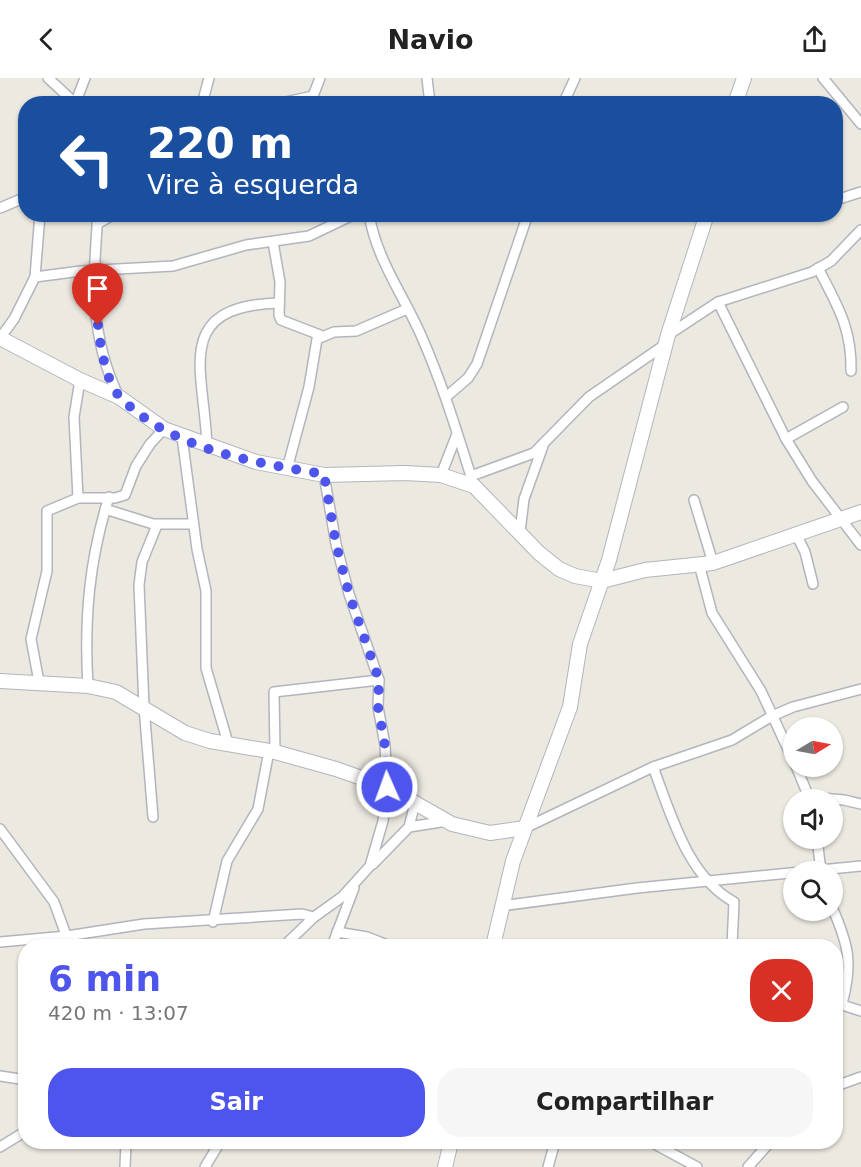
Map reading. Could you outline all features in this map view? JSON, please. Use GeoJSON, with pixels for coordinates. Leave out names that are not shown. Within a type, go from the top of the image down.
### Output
{"type":"FeatureCollection","features":[{"type":"Feature","properties":{"kind":"street"},"geometry":{"type":"LineString","coordinates":[[48,78],[68,96]]}},
{"type":"Feature","properties":{"kind":"street"},"geometry":{"type":"LineString","coordinates":[[79,96],[85,78]]}},
{"type":"Feature","properties":{"kind":"street"},"geometry":{"type":"LineString","coordinates":[[204,96],[209,78]]}},
{"type":"Feature","properties":{"kind":"street"},"geometry":{"type":"LineString","coordinates":[[313,96],[320,78]]}},
{"type":"Feature","properties":{"kind":"street"},"geometry":{"type":"LineString","coordinates":[[428,78],[429,96]]}},
{"type":"Feature","properties":{"kind":"street"},"geometry":{"type":"LineString","coordinates":[[567,96],[575,78]]}},
{"type":"Feature","properties":{"kind":"street"},"geometry":{"type":"LineString","coordinates":[[737,96],[744,78]]}},
{"type":"Feature","properties":{"kind":"street"},"geometry":{"type":"LineString","coordinates":[[823,78],[838,96]]}},
{"type":"Feature","properties":{"kind":"street"},"geometry":{"type":"LineString","coordinates":[[843,102],[861,124]]}},
{"type":"Feature","properties":{"kind":"street"},"geometry":{"type":"LineString","coordinates":[[843,198],[861,192]]}},
{"type":"Feature","properties":{"kind":"street"},"geometry":{"type":"LineString","coordinates":[[0,208],[18,200]]}},
{"type":"Feature","properties":{"kind":"street"},"geometry":{"type":"LineString","coordinates":[[39,222],[35,277],[14,319],[0,338],[80,380],[120,397],[164,429],[207,447],[287,469],[324,474],[441,475],[472,481],[534,453],[589,397],[718,302],[799,277],[818,268],[831,261],[861,230]]}},
{"type":"Feature","properties":{"kind":"street"},"geometry":{"type":"LineString","coordinates":[[97,222],[93,270],[100,342],[106,367],[120,397]]}},
{"type":"Feature","properties":{"kind":"street"},"geometry":{"type":"LineString","coordinates":[[35,277],[93,270],[173,266],[246,245],[298,239],[321,232],[340,222]]}},
{"type":"Feature","properties":{"kind":"street"},"geometry":{"type":"LineString","coordinates":[[371,222],[377,250],[420,332],[446,397],[472,481],[559,569],[575,576],[602,581],[645,570],[713,563],[861,512]]}},
{"type":"Feature","properties":{"kind":"street"},"geometry":{"type":"LineString","coordinates":[[446,397],[468,378],[477,364],[525,222]]}},
{"type":"Feature","properties":{"kind":"street"},"geometry":{"type":"LineString","coordinates":[[494,939],[501,906],[525,828],[570,707],[580,644],[602,581],[667,339],[705,222]]}},
{"type":"Feature","properties":{"kind":"street"},"geometry":{"type":"LineString","coordinates":[[273,242],[280,282],[281,320],[320,335],[356,332],[407,309]]}},
{"type":"Feature","properties":{"kind":"street"},"geometry":{"type":"LineString","coordinates":[[818,268],[845,322],[852,348],[851,371]]}},
{"type":"Feature","properties":{"kind":"street"},"geometry":{"type":"LineString","coordinates":[[718,302],[786,439],[812,481],[842,517],[861,545]]}},
{"type":"Feature","properties":{"kind":"street"},"geometry":{"type":"LineString","coordinates":[[207,447],[206,408],[200,390],[200,343],[211,327],[231,310],[242,306],[279,303]]}},
{"type":"Feature","properties":{"kind":"street"},"geometry":{"type":"LineString","coordinates":[[287,469],[309,387],[317,339],[320,335]]}},
{"type":"Feature","properties":{"kind":"street"},"geometry":{"type":"LineString","coordinates":[[78,498],[74,417],[80,380]]}},
{"type":"Feature","properties":{"kind":"street"},"geometry":{"type":"LineString","coordinates":[[786,439],[843,407]]}},
{"type":"Feature","properties":{"kind":"street"},"geometry":{"type":"LineString","coordinates":[[39,682],[31,639],[47,571],[47,511],[78,498],[125,495],[136,466],[150,444],[164,429]]}},
{"type":"Feature","properties":{"kind":"street"},"geometry":{"type":"LineString","coordinates":[[441,475],[457,434]]}},
{"type":"Feature","properties":{"kind":"street"},"geometry":{"type":"LineString","coordinates":[[182,437],[193,524],[206,591],[206,668],[228,743]]}},
{"type":"Feature","properties":{"kind":"street"},"geometry":{"type":"LineString","coordinates":[[520,532],[524,499],[544,444]]}},
{"type":"Feature","properties":{"kind":"street"},"geometry":{"type":"LineString","coordinates":[[324,474],[336,544],[349,594],[379,680],[378,707],[385,746],[387,787],[383,821],[370,866]]}},
{"type":"Feature","properties":{"kind":"street"},"geometry":{"type":"LineString","coordinates":[[88,686],[87,603],[92,561],[110,497]]}},
{"type":"Feature","properties":{"kind":"street"},"geometry":{"type":"LineString","coordinates":[[694,500],[713,563]]}},
{"type":"Feature","properties":{"kind":"street"},"geometry":{"type":"LineString","coordinates":[[105,509],[158,525],[193,524]]}},
{"type":"Feature","properties":{"kind":"street"},"geometry":{"type":"LineString","coordinates":[[153,817],[144,707],[139,585],[142,562],[158,525]]}},
{"type":"Feature","properties":{"kind":"street"},"geometry":{"type":"LineString","coordinates":[[796,534],[805,552],[813,584]]}},
{"type":"Feature","properties":{"kind":"street"},"geometry":{"type":"LineString","coordinates":[[699,564],[712,614],[749,670],[783,739]]}},
{"type":"Feature","properties":{"kind":"street"},"geometry":{"type":"LineString","coordinates":[[213,922],[229,855],[253,821],[258,808],[272,752],[274,692],[379,680]]}},
{"type":"Feature","properties":{"kind":"street"},"geometry":{"type":"LineString","coordinates":[[0,681],[88,686],[116,692],[185,733],[272,752],[387,787],[447,821],[490,833],[525,828],[652,768],[732,740],[772,716],[812,701],[861,690]]}},
{"type":"Feature","properties":{"kind":"street"},"geometry":{"type":"LineString","coordinates":[[652,768],[680,837],[706,881],[734,902],[732,939]]}},
{"type":"Feature","properties":{"kind":"street"},"geometry":{"type":"LineString","coordinates":[[843,800],[861,804]]}},
{"type":"Feature","properties":{"kind":"street"},"geometry":{"type":"LineString","coordinates":[[291,939],[356,883],[409,827],[415,803]]}},
{"type":"Feature","properties":{"kind":"street"},"geometry":{"type":"LineString","coordinates":[[409,827],[447,821]]}},
{"type":"Feature","properties":{"kind":"street"},"geometry":{"type":"LineString","coordinates":[[0,830],[54,902],[68,939]]}},
{"type":"Feature","properties":{"kind":"street"},"geometry":{"type":"LineString","coordinates":[[843,868],[861,866]]}},
{"type":"Feature","properties":{"kind":"street"},"geometry":{"type":"LineString","coordinates":[[501,906],[783,874]]}},
{"type":"Feature","properties":{"kind":"street"},"geometry":{"type":"LineString","coordinates":[[334,939],[356,883]]}},
{"type":"Feature","properties":{"kind":"street"},"geometry":{"type":"LineString","coordinates":[[34,939],[144,924],[213,922],[302,914],[314,917]]}},
{"type":"Feature","properties":{"kind":"street"},"geometry":{"type":"LineString","coordinates":[[838,921],[848,944],[848,983],[843,995]]}},
{"type":"Feature","properties":{"kind":"street"},"geometry":{"type":"LineString","coordinates":[[337,932],[372,939]]}},
{"type":"Feature","properties":{"kind":"street"},"geometry":{"type":"LineString","coordinates":[[0,942],[18,940]]}},
{"type":"Feature","properties":{"kind":"street"},"geometry":{"type":"LineString","coordinates":[[843,1005],[861,1011]]}},
{"type":"Feature","properties":{"kind":"street"},"geometry":{"type":"LineString","coordinates":[[0,1076],[18,1079]]}},
{"type":"Feature","properties":{"kind":"street"},"geometry":{"type":"LineString","coordinates":[[843,1083],[861,1077]]}},
{"type":"Feature","properties":{"kind":"street"},"geometry":{"type":"LineString","coordinates":[[0,1147],[18,1136]]}},
{"type":"Feature","properties":{"kind":"street"},"geometry":{"type":"LineString","coordinates":[[125,1167],[126,1149]]}},
{"type":"Feature","properties":{"kind":"street"},"geometry":{"type":"LineString","coordinates":[[205,1167],[216,1149]]}},
{"type":"Feature","properties":{"kind":"street"},"geometry":{"type":"LineString","coordinates":[[445,1167],[449,1149]]}},
{"type":"Feature","properties":{"kind":"street"},"geometry":{"type":"LineString","coordinates":[[548,1167],[553,1149]]}},
{"type":"Feature","properties":{"kind":"street"},"geometry":{"type":"LineString","coordinates":[[665,1149],[697,1167]]}},
{"type":"Feature","properties":{"kind":"street"},"geometry":{"type":"LineString","coordinates":[[748,1167],[763,1149]]}},
{"type":"Feature","properties":{"kind":"route"},"geometry":{"type":"LineString","coordinates":[[98,325],[106,367],[114,386],[120,397],[144,416],[164,429],[207,447],[256,462],[324,474],[336,544],[349,594],[379,680],[378,707],[385,746],[387,787]]}}]}
